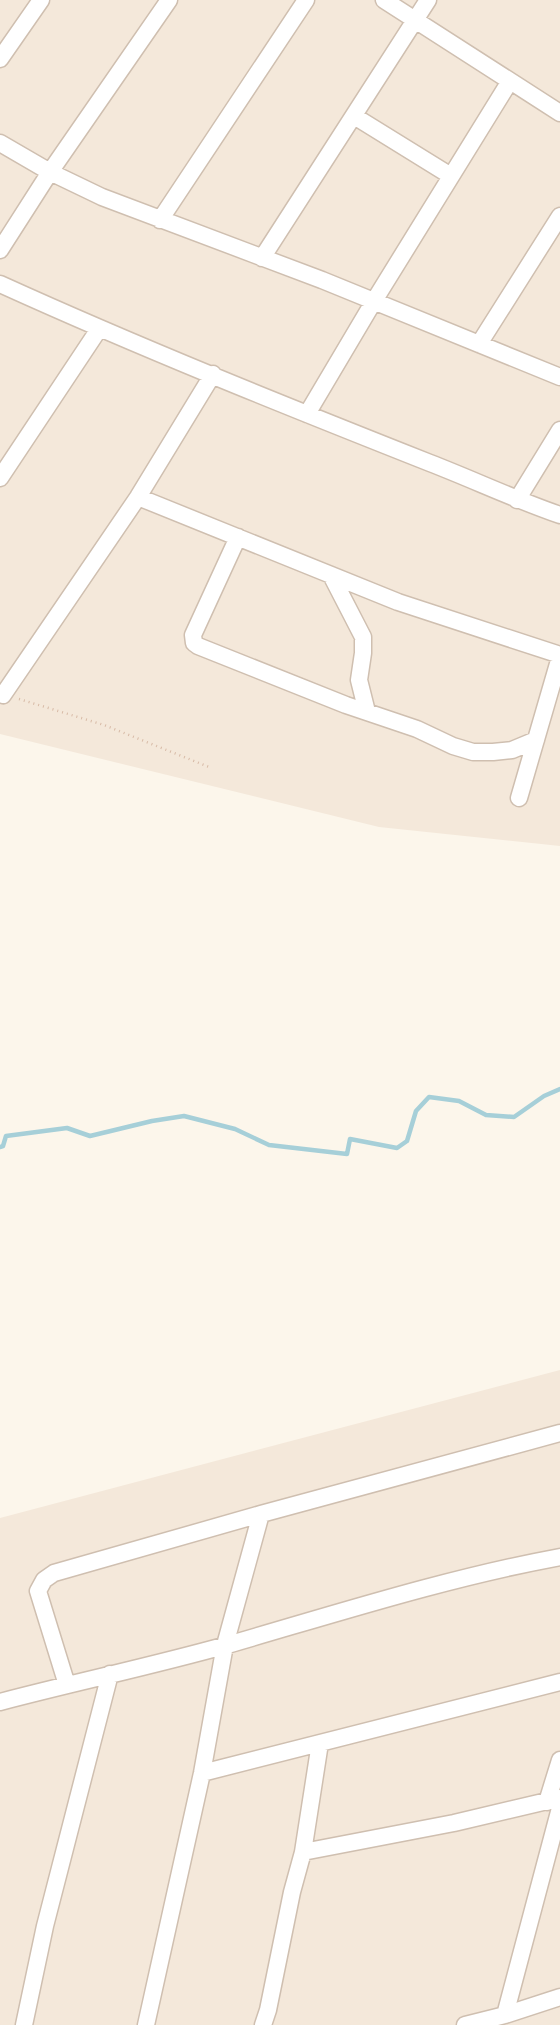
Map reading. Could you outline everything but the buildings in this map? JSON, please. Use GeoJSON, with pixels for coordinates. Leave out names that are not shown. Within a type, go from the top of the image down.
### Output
{"type":"FeatureCollection","features":[{"type":"Feature","properties":{"kind":"street"},"geometry":{"type":"LineString","coordinates":[[0,59],[41,0]]}},
{"type":"Feature","properties":{"kind":"street"},"geometry":{"type":"LineString","coordinates":[[0,250],[50,172],[169,0]]}},
{"type":"Feature","properties":{"kind":"street"},"geometry":{"type":"LineString","coordinates":[[160,220],[306,0]]}},
{"type":"Feature","properties":{"kind":"street"},"geometry":{"type":"LineString","coordinates":[[384,0],[560,113]]}},
{"type":"Feature","properties":{"kind":"street"},"geometry":{"type":"LineString","coordinates":[[262,258],[428,0]]}},
{"type":"Feature","properties":{"kind":"street"},"geometry":{"type":"LineString","coordinates":[[307,414],[374,301],[510,81]]}},
{"type":"Feature","properties":{"kind":"street"},"geometry":{"type":"LineString","coordinates":[[354,116],[451,176]]}},
{"type":"Feature","properties":{"kind":"street"},"geometry":{"type":"LineString","coordinates":[[0,143],[50,172],[102,197],[374,301],[560,377]]}},
{"type":"Feature","properties":{"kind":"street"},"geometry":{"type":"LineString","coordinates":[[479,344],[560,216]]}},
{"type":"Feature","properties":{"kind":"street"},"geometry":{"type":"LineString","coordinates":[[0,284],[99,329],[432,463],[517,500],[560,515]]}},
{"type":"Feature","properties":{"kind":"street"},"geometry":{"type":"LineString","coordinates":[[3,467],[99,329]]}},
{"type":"Feature","properties":{"kind":"street"},"geometry":{"type":"LineString","coordinates":[[1,694],[138,497],[213,374]]}},
{"type":"Feature","properties":{"kind":"street"},"geometry":{"type":"LineString","coordinates":[[517,500],[560,430]]}},
{"type":"Feature","properties":{"kind":"street"},"geometry":{"type":"LineString","coordinates":[[138,497],[398,602],[560,656],[518,798]]}},
{"type":"Feature","properties":{"kind":"street"},"geometry":{"type":"LineString","coordinates":[[238,537],[194,635],[194,643],[473,752],[512,750],[536,740]]}},
{"type":"Feature","properties":{"kind":"street"},"geometry":{"type":"LineString","coordinates":[[331,575],[363,637],[364,653],[359,680],[367,712]]}},
{"type":"Feature","properties":{"kind":"street"},"geometry":{"type":"LineString","coordinates":[[67,1685],[38,1591],[44,1580],[54,1573],[261,1514],[560,1433]]}},
{"type":"Feature","properties":{"kind":"street"},"geometry":{"type":"LineString","coordinates":[[146,2025],[202,1772],[225,1645],[261,1514]]}},
{"type":"Feature","properties":{"kind":"street"},"geometry":{"type":"LineString","coordinates":[[0,1702],[225,1645],[408,1592],[522,1564],[560,1557]]}},
{"type":"Feature","properties":{"kind":"street"},"geometry":{"type":"LineString","coordinates":[[24,2025],[36,1976],[45,1926],[110,1674]]}},
{"type":"Feature","properties":{"kind":"street"},"geometry":{"type":"LineString","coordinates":[[202,1772],[560,1682]]}},
{"type":"Feature","properties":{"kind":"street"},"geometry":{"type":"LineString","coordinates":[[263,2025],[268,2010],[292,1892],[303,1852],[320,1743]]}},
{"type":"Feature","properties":{"kind":"street"},"geometry":{"type":"LineString","coordinates":[[505,2015],[556,1803],[560,1760]]}},
{"type":"Feature","properties":{"kind":"street"},"geometry":{"type":"LineString","coordinates":[[303,1852],[556,1803]]}},
{"type":"Feature","properties":{"kind":"street"},"geometry":{"type":"LineString","coordinates":[[465,2025],[505,2015],[560,1997]]}},
{"type":"Feature","properties":{"kind":"path"},"geometry":{"type":"LineString","coordinates":[[1,694],[104,725],[209,767]]}},
{"type":"Feature","properties":{"kind":"shaded area"},"geometry":{"type":"Polygon","coordinates":[[[0,0],[560,0],[560,846],[379,827],[0,734],[0,0]]]}},
{"type":"Feature","properties":{"kind":"shaded area"},"geometry":{"type":"Polygon","coordinates":[[[560,1370],[560,2025],[0,2025],[0,1518],[560,1370]]]}},
{"type":"Feature","properties":{"kind":"waterway"},"geometry":{"type":"LineString","coordinates":[[0,1147],[3,1146],[6,1136],[67,1128],[90,1136],[152,1121],[184,1116],[235,1129],[269,1145],[347,1154],[350,1139],[397,1148],[407,1141],[416,1111],[429,1097],[459,1101],[486,1115],[514,1117],[544,1096],[560,1089]]}}]}
